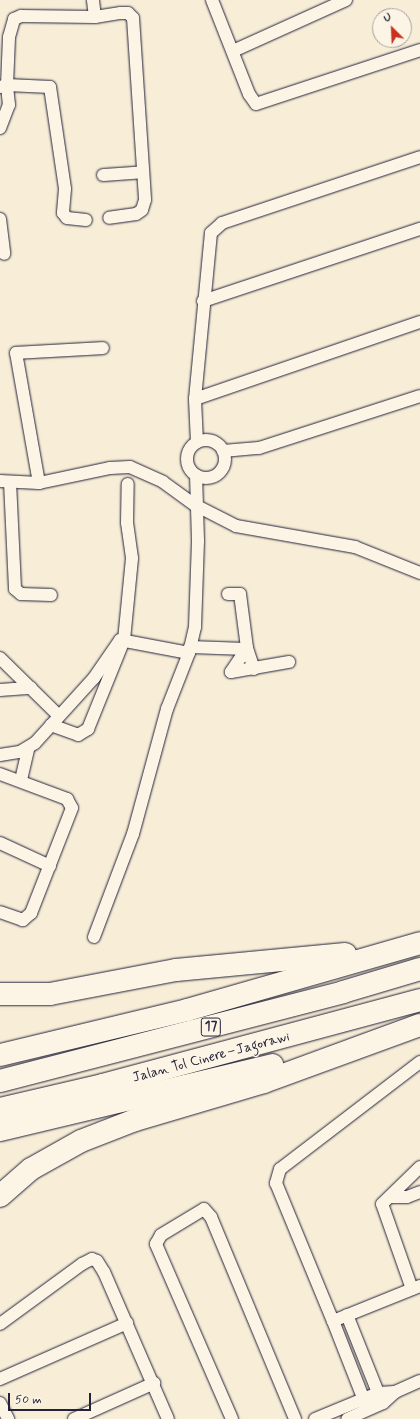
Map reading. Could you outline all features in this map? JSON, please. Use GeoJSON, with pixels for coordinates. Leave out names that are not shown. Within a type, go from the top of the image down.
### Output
{"type":"FeatureCollection","features":[{"type":"Feature","properties":{"kind":"highway"},"geometry":{"type":"LineString","coordinates":[[0,994],[50,994],[176,970],[410,946]]}},
{"type":"Feature","properties":{"kind":"highway"},"geometry":{"type":"LineString","coordinates":[[0,1055],[187,1010],[410,946]]}},
{"type":"Feature","properties":{"kind":"highway","name":"17"},"geometry":{"type":"LineString","coordinates":[[0,1081],[343,992],[420,969]]}},
{"type":"Feature","properties":{"kind":"highway","name":"Jalan Tol Cinere–Jagorawi"},"geometry":{"type":"LineString","coordinates":[[0,1109],[118,1082],[420,1000]]}},
{"type":"Feature","properties":{"kind":"highway"},"geometry":{"type":"LineString","coordinates":[[0,1196],[31,1169],[81,1141],[420,1025]]}},
{"type":"Feature","properties":{"kind":"highway"},"geometry":{"type":"LineString","coordinates":[[0,1130],[376,1041]]}},
{"type":"Feature","properties":{"kind":"street"},"geometry":{"type":"LineString","coordinates":[[93,0],[95,17]]}},
{"type":"Feature","properties":{"kind":"street"},"geometry":{"type":"LineString","coordinates":[[212,0],[249,94],[256,104],[420,50]]}},
{"type":"Feature","properties":{"kind":"street"},"geometry":{"type":"LineString","coordinates":[[233,51],[346,0]]}},
{"type":"Feature","properties":{"kind":"street"},"geometry":{"type":"LineString","coordinates":[[0,128],[9,104],[3,86],[9,37],[17,17],[95,17],[128,13],[132,18],[145,200],[142,210],[128,217],[109,218]]}},
{"type":"Feature","properties":{"kind":"street"},"geometry":{"type":"LineString","coordinates":[[3,86],[42,85],[51,88],[65,189],[63,213],[67,218],[86,220]]}},
{"type":"Feature","properties":{"kind":"street"},"geometry":{"type":"LineString","coordinates":[[94,937],[134,834],[167,709],[190,650],[195,627],[198,541],[194,505],[196,475],[187,458],[197,442],[195,399],[209,238],[215,227],[420,157]]}},
{"type":"Feature","properties":{"kind":"street"},"geometry":{"type":"LineString","coordinates":[[103,175],[142,172]]}},
{"type":"Feature","properties":{"kind":"street"},"geometry":{"type":"LineString","coordinates":[[0,219],[4,254]]}},
{"type":"Feature","properties":{"kind":"street"},"geometry":{"type":"LineString","coordinates":[[203,301],[420,228]]}},
{"type":"Feature","properties":{"kind":"street"},"geometry":{"type":"LineString","coordinates":[[195,399],[420,322]]}},
{"type":"Feature","properties":{"kind":"street"},"geometry":{"type":"LineString","coordinates":[[39,483],[16,353],[103,348]]}},
{"type":"Feature","properties":{"kind":"street"},"geometry":{"type":"LineString","coordinates":[[224,452],[259,448],[420,396]]}},
{"type":"Feature","properties":{"kind":"street"},"geometry":{"type":"LineString","coordinates":[[197,442],[215,442],[224,452]]}},
{"type":"Feature","properties":{"kind":"street"},"geometry":{"type":"LineString","coordinates":[[196,475],[209,478],[221,471],[224,452]]}},
{"type":"Feature","properties":{"kind":"street"},"geometry":{"type":"LineString","coordinates":[[51,595],[21,594],[15,589],[5,481],[39,483],[110,468],[130,467],[163,482],[194,505],[251,531],[355,547],[420,573]]}},
{"type":"Feature","properties":{"kind":"street"},"geometry":{"type":"LineString","coordinates":[[51,725],[78,734],[88,729],[124,640],[132,558],[127,523],[128,484]]}},
{"type":"Feature","properties":{"kind":"street"},"geometry":{"type":"LineString","coordinates":[[228,594],[240,594],[247,649],[254,669]]}},
{"type":"Feature","properties":{"kind":"street"},"geometry":{"type":"LineString","coordinates":[[22,780],[28,750],[58,715],[94,678],[118,641],[124,640],[190,650],[247,649]]}},
{"type":"Feature","properties":{"kind":"street"},"geometry":{"type":"LineString","coordinates":[[247,649],[231,672],[289,662]]}},
{"type":"Feature","properties":{"kind":"street"},"geometry":{"type":"LineString","coordinates":[[0,658],[58,715]]}},
{"type":"Feature","properties":{"kind":"street"},"geometry":{"type":"LineString","coordinates":[[0,690],[31,688]]}},
{"type":"Feature","properties":{"kind":"street"},"geometry":{"type":"LineString","coordinates":[[0,755],[28,750]]}},
{"type":"Feature","properties":{"kind":"street"},"geometry":{"type":"LineString","coordinates":[[0,774],[22,780],[67,799],[72,804],[50,866],[28,917],[20,919],[0,912]]}},
{"type":"Feature","properties":{"kind":"street"},"geometry":{"type":"LineString","coordinates":[[0,843],[50,866]]}},
{"type":"Feature","properties":{"kind":"street"},"geometry":{"type":"LineString","coordinates":[[366,1404],[334,1321],[276,1183],[276,1175],[280,1168],[420,1062]]}},
{"type":"Feature","properties":{"kind":"street"},"geometry":{"type":"LineString","coordinates":[[334,1321],[416,1287],[382,1208],[390,1197],[420,1167]]}},
{"type":"Feature","properties":{"kind":"street"},"geometry":{"type":"LineString","coordinates":[[390,1197],[407,1197],[420,1192]]}},
{"type":"Feature","properties":{"kind":"street"},"geometry":{"type":"LineString","coordinates":[[232,1419],[156,1244],[161,1235],[204,1209],[211,1217],[295,1419]]}},
{"type":"Feature","properties":{"kind":"street"},"geometry":{"type":"LineString","coordinates":[[0,1324],[92,1259],[104,1272],[154,1383],[168,1419]]}},
{"type":"Feature","properties":{"kind":"street"},"geometry":{"type":"LineString","coordinates":[[347,1315],[380,1398]]}},
{"type":"Feature","properties":{"kind":"street"},"geometry":{"type":"LineString","coordinates":[[0,1379],[127,1322]]}},
{"type":"Feature","properties":{"kind":"street"},"geometry":{"type":"LineString","coordinates":[[315,1419],[366,1404],[420,1381]]}},
{"type":"Feature","properties":{"kind":"street"},"geometry":{"type":"LineString","coordinates":[[74,1419],[154,1383]]}},
{"type":"Feature","properties":{"kind":"street"},"geometry":{"type":"LineString","coordinates":[[0,1403],[8,1419]]}},
{"type":"Feature","properties":{"kind":"street"},"geometry":{"type":"LineString","coordinates":[[347,1419],[366,1404]]}}]}
